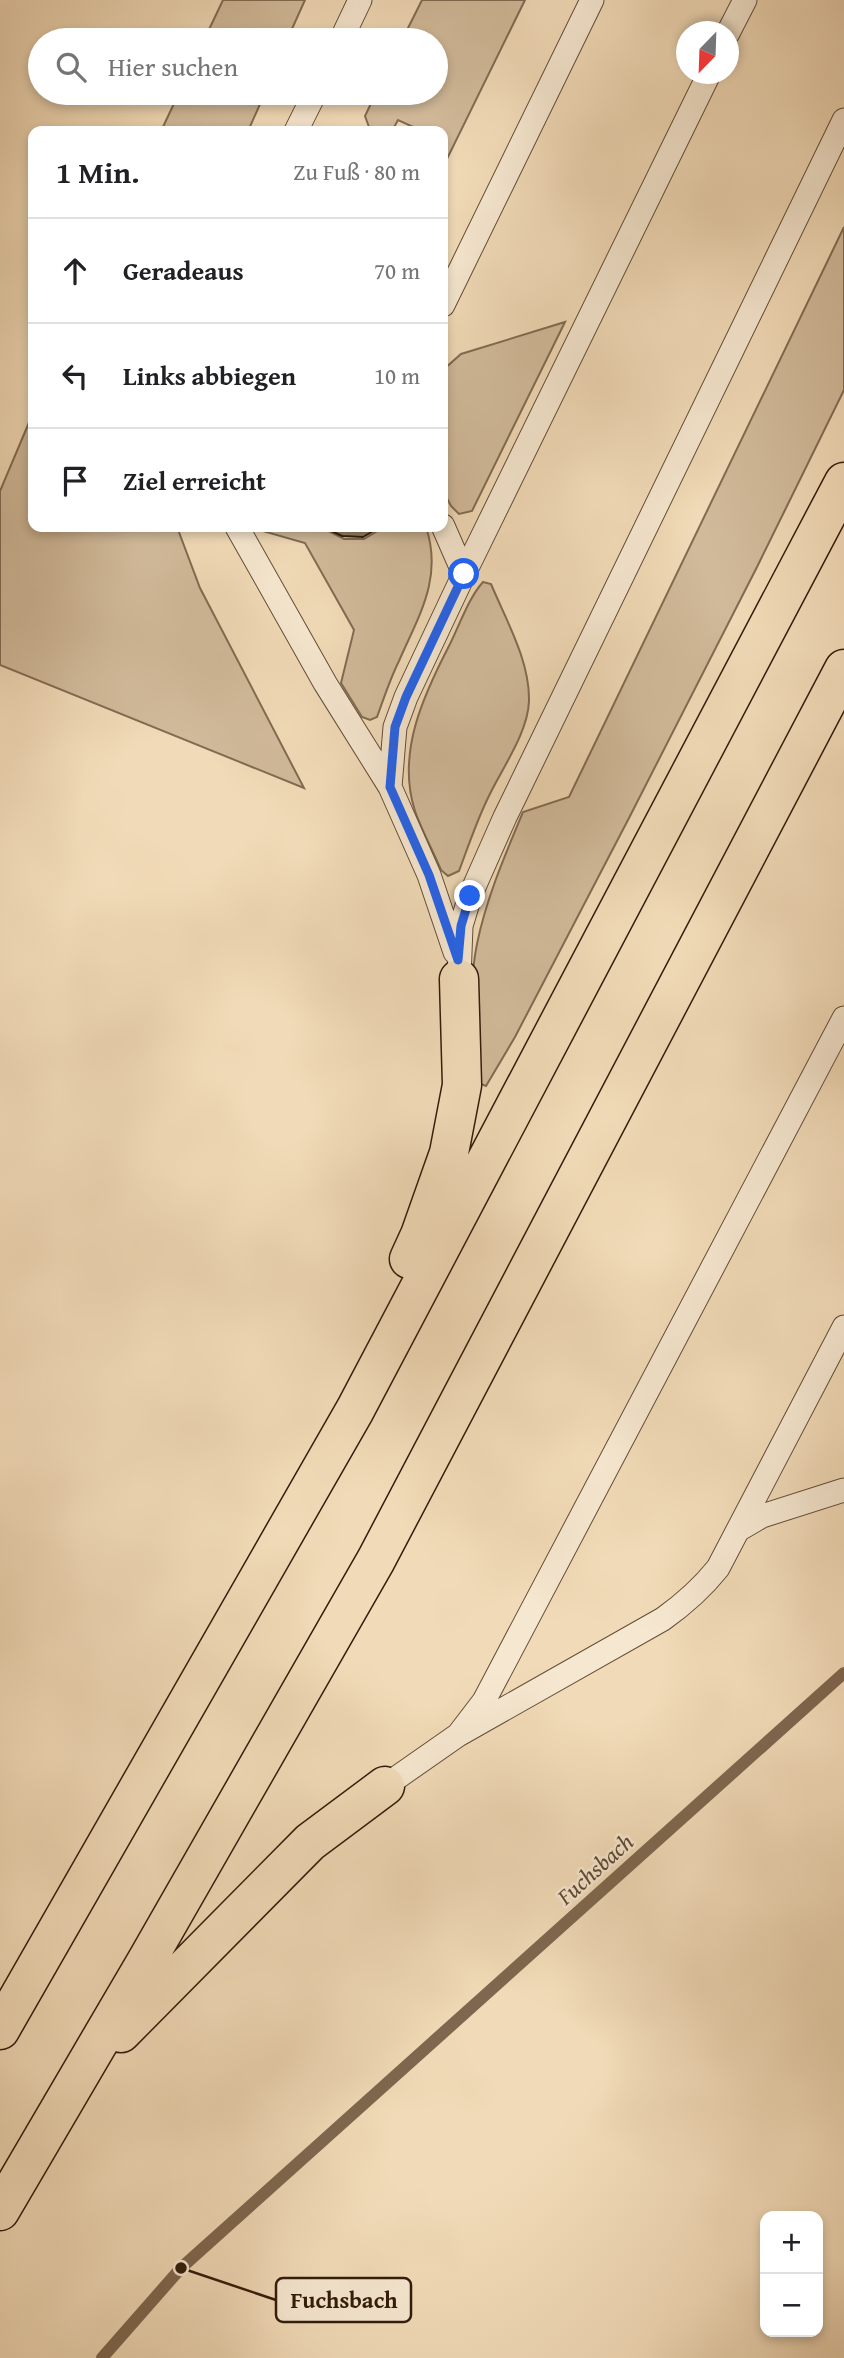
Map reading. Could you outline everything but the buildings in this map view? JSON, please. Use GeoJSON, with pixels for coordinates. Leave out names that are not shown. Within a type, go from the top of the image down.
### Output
{"type":"FeatureCollection","features":[{"type":"Feature","properties":{"kind":"highway"},"geometry":{"type":"LineString","coordinates":[[0,2030],[355,1410],[844,482]]}},
{"type":"Feature","properties":{"kind":"highway"},"geometry":{"type":"LineString","coordinates":[[0,2211],[376,1560],[844,669]]}},
{"type":"Feature","properties":{"kind":"highway"},"geometry":{"type":"LineString","coordinates":[[355,1410],[376,1327],[420,1235],[449,1153],[462,1086],[458,970]]}},
{"type":"Feature","properties":{"kind":"highway"},"geometry":{"type":"LineString","coordinates":[[83,2071],[310,1842],[386,1786]]}},
{"type":"Feature","properties":{"kind":"lane"},"geometry":{"type":"LineString","coordinates":[[347,28],[360,0]]}},
{"type":"Feature","properties":{"kind":"lane"},"geometry":{"type":"LineString","coordinates":[[448,295],[592,0]]}},
{"type":"Feature","properties":{"kind":"lane"},"geometry":{"type":"LineString","coordinates":[[735,21],[745,0]]}},
{"type":"Feature","properties":{"kind":"lane"},"geometry":{"type":"LineString","coordinates":[[390,787],[395,727],[406,697],[704,84]]}},
{"type":"Feature","properties":{"kind":"lane"},"geometry":{"type":"LineString","coordinates":[[298,126],[309,105]]}},
{"type":"Feature","properties":{"kind":"lane"},"geometry":{"type":"LineString","coordinates":[[458,970],[461,926],[470,896],[505,817],[844,120]]}},
{"type":"Feature","properties":{"kind":"lane"},"geometry":{"type":"LineString","coordinates":[[240,532],[368,755],[390,787],[429,875],[458,970]]}},
{"type":"Feature","properties":{"kind":"lane"},"geometry":{"type":"LineString","coordinates":[[446,532],[464,574]]}},
{"type":"Feature","properties":{"kind":"lane"},"geometry":{"type":"LineString","coordinates":[[458,1735],[490,1690],[844,1018]]}},
{"type":"Feature","properties":{"kind":"lane"},"geometry":{"type":"LineString","coordinates":[[386,1786],[458,1735],[663,1619],[704,1586],[718,1567],[844,1327]]}},
{"type":"Feature","properties":{"kind":"lane"},"geometry":{"type":"LineString","coordinates":[[738,1530],[762,1516],[844,1490]]}},
{"type":"Feature","properties":{"kind":"shaded area"},"geometry":{"type":"Polygon","coordinates":[[[223,0],[305,0],[292,28],[210,28],[223,0]]]}},
{"type":"Feature","properties":{"kind":"shaded area"},"geometry":{"type":"Polygon","coordinates":[[[422,0],[525,0],[448,157],[448,126],[411,126],[398,120],[395,126],[369,126],[365,116],[370,105],[448,105],[448,28],[408,28],[422,0]]]}},
{"type":"Feature","properties":{"kind":"shaded area"},"geometry":{"type":"Polygon","coordinates":[[[173,105],[260,105],[250,126],[163,126],[173,105]]]}},
{"type":"Feature","properties":{"kind":"shaded area"},"geometry":{"type":"Polygon","coordinates":[[[844,227],[844,390],[757,567],[515,1037],[486,1086],[471,1080],[471,995],[477,944],[491,894],[523,812],[569,797],[844,227]]]}},
{"type":"Feature","properties":{"kind":"shaded area"},"geometry":{"type":"Polygon","coordinates":[[[565,322],[472,511],[459,514],[448,500],[448,366],[461,354],[565,322]]]}},
{"type":"Feature","properties":{"kind":"shaded area"},"geometry":{"type":"Polygon","coordinates":[[[28,425],[28,532],[179,532],[200,588],[304,788],[0,665],[0,491],[28,425]]]}},
{"type":"Feature","properties":{"kind":"shaded area"},"geometry":{"type":"Polygon","coordinates":[[[266,532],[331,532],[344,539],[364,539],[376,532],[427,532],[432,563],[426,596],[377,717],[370,720],[362,717],[341,683],[354,630],[305,543],[266,532]]]}},
{"type":"Feature","properties":{"kind":"shaded area"},"geometry":{"type":"Polygon","coordinates":[[[483,582],[491,584],[516,641],[526,671],[529,701],[519,739],[492,789],[459,871],[448,876],[441,870],[415,811],[410,789],[411,746],[422,704],[431,683],[469,604],[483,582]]]}},
{"type":"Feature","properties":{"kind":"waterway","name":"Fuchsbach"},"geometry":{"type":"LineString","coordinates":[[102,2358],[181,2268],[844,1673]]}},
{"type":"Feature","properties":{"kind":"place","name":"Fuchsbach"},"geometry":{"type":"Point","coordinates":[181,2268]}},
{"type":"Feature","properties":{"kind":"route"},"geometry":{"type":"LineString","coordinates":[[464,574],[406,697],[395,727],[390,787],[429,875],[458,960],[461,926],[470,896]]}}]}
